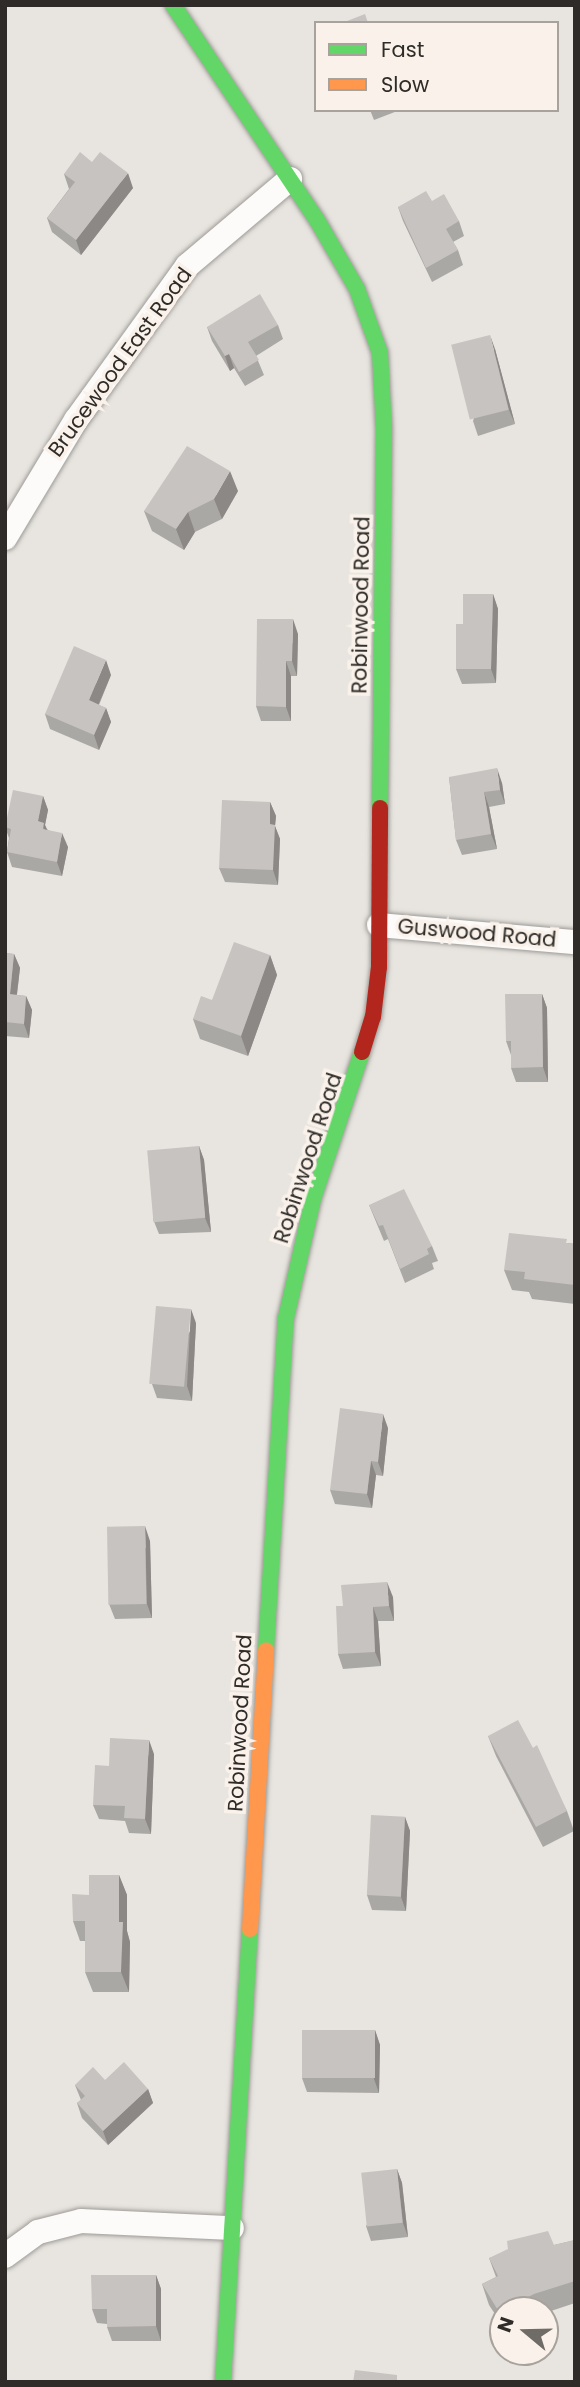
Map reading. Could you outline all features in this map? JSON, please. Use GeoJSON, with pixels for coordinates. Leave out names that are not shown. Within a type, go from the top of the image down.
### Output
{"type":"FeatureCollection","features":[{"type":"Feature","properties":{"kind":"street","name":"Robinwood Road"},"geometry":{"type":"LineString","coordinates":[[173,5],[289,179],[357,289],[380,353],[384,430],[379,925],[373,1017],[313,1199],[286,1318],[223,2382]]}},
{"type":"Feature","properties":{"kind":"street","name":"Brucewood East Road"},"geometry":{"type":"LineString","coordinates":[[5,538],[76,420],[187,266],[289,179]]}},
{"type":"Feature","properties":{"kind":"street","name":"Guswood Road"},"geometry":{"type":"LineString","coordinates":[[379,925],[575,942]]}},
{"type":"Feature","properties":{"kind":"street"},"geometry":{"type":"LineString","coordinates":[[5,2256],[37,2232],[81,2221],[232,2228]]}},
{"type":"Feature","properties":{"kind":"building"},"geometry":{"type":"Polygon","coordinates":[[[365,14],[367,21],[347,21],[365,14]]]}},
{"type":"Feature","properties":{"kind":"building"},"geometry":{"type":"Polygon","coordinates":[[[80,152],[92,162],[100,152],[128,173],[76,240],[47,218],[75,182],[64,174],[80,152]]]}},
{"type":"Feature","properties":{"kind":"building"},"geometry":{"type":"Polygon","coordinates":[[[426,191],[432,201],[444,194],[459,221],[446,229],[458,250],[426,268],[398,207],[426,191]]]}},
{"type":"Feature","properties":{"kind":"building"},"geometry":{"type":"Polygon","coordinates":[[[260,294],[278,325],[248,342],[259,360],[239,372],[229,354],[225,356],[207,327],[260,294]]]}},
{"type":"Feature","properties":{"kind":"building"},"geometry":{"type":"Polygon","coordinates":[[[490,335],[509,410],[470,419],[451,345],[490,335]]]}},
{"type":"Feature","properties":{"kind":"building"},"geometry":{"type":"Polygon","coordinates":[[[187,446],[230,471],[214,499],[188,512],[176,529],[144,511],[187,446]]]}},
{"type":"Feature","properties":{"kind":"building"},"geometry":{"type":"Polygon","coordinates":[[[463,594],[493,594],[491,669],[456,669],[456,624],[463,624],[463,594]]]}},
{"type":"Feature","properties":{"kind":"building"},"geometry":{"type":"Polygon","coordinates":[[[257,619],[293,619],[292,661],[286,661],[286,707],[256,706],[257,619]]]}},
{"type":"Feature","properties":{"kind":"building"},"geometry":{"type":"Polygon","coordinates":[[[74,646],[106,660],[89,700],[106,708],[94,735],[45,714],[74,646]]]}},
{"type":"Feature","properties":{"kind":"building"},"geometry":{"type":"Polygon","coordinates":[[[497,768],[500,790],[484,792],[491,834],[456,840],[449,777],[497,768]]]}},
{"type":"Feature","properties":{"kind":"building"},"geometry":{"type":"Polygon","coordinates":[[[13,790],[43,796],[38,821],[44,823],[43,829],[62,833],[57,862],[7,852],[11,829],[5,827],[13,790]]]}},
{"type":"Feature","properties":{"kind":"building"},"geometry":{"type":"Polygon","coordinates":[[[222,800],[270,802],[270,824],[275,825],[273,870],[219,868],[222,800]]]}},
{"type":"Feature","properties":{"kind":"building"},"geometry":{"type":"Polygon","coordinates":[[[234,942],[270,955],[241,1036],[193,1019],[201,996],[212,1000],[234,942]]]}},
{"type":"Feature","properties":{"kind":"building"},"geometry":{"type":"Polygon","coordinates":[[[5,953],[14,954],[10,994],[26,996],[24,1024],[5,1022],[5,953]]]}},
{"type":"Feature","properties":{"kind":"building"},"geometry":{"type":"Polygon","coordinates":[[[505,994],[542,994],[543,1067],[511,1068],[511,1041],[506,1041],[505,994]]]}},
{"type":"Feature","properties":{"kind":"building"},"geometry":{"type":"Polygon","coordinates":[[[199,1146],[205,1218],[153,1222],[147,1151],[199,1146]]]}},
{"type":"Feature","properties":{"kind":"building"},"geometry":{"type":"Polygon","coordinates":[[[404,1189],[432,1246],[427,1249],[429,1254],[400,1269],[383,1225],[379,1226],[369,1205],[404,1189]]]}},
{"type":"Feature","properties":{"kind":"building"},"geometry":{"type":"Polygon","coordinates":[[[509,1233],[567,1239],[566,1243],[575,1244],[575,1285],[524,1279],[525,1272],[504,1270],[509,1233]]]}},
{"type":"Feature","properties":{"kind":"building"},"geometry":{"type":"Polygon","coordinates":[[[156,1306],[191,1309],[184,1387],[149,1384],[156,1306]]]}},
{"type":"Feature","properties":{"kind":"building"},"geometry":{"type":"Polygon","coordinates":[[[340,1408],[383,1414],[378,1462],[371,1461],[367,1494],[330,1490],[340,1408]]]}},
{"type":"Feature","properties":{"kind":"building"},"geometry":{"type":"Polygon","coordinates":[[[145,1526],[146,1604],[108,1605],[107,1527],[145,1526]]]}},
{"type":"Feature","properties":{"kind":"building"},"geometry":{"type":"Polygon","coordinates":[[[387,1582],[389,1606],[373,1607],[375,1652],[338,1654],[336,1606],[343,1606],[341,1585],[387,1582]]]}},
{"type":"Feature","properties":{"kind":"building"},"geometry":{"type":"Polygon","coordinates":[[[518,1720],[533,1748],[537,1745],[567,1811],[536,1827],[488,1736],[518,1720]]]}},
{"type":"Feature","properties":{"kind":"building"},"geometry":{"type":"Polygon","coordinates":[[[110,1738],[149,1740],[145,1819],[124,1818],[125,1806],[93,1805],[95,1765],[109,1766],[110,1738]]]}},
{"type":"Feature","properties":{"kind":"building"},"geometry":{"type":"Polygon","coordinates":[[[371,1815],[405,1817],[401,1897],[367,1895],[371,1815]]]}},
{"type":"Feature","properties":{"kind":"building"},"geometry":{"type":"Polygon","coordinates":[[[89,1875],[119,1875],[119,1922],[123,1922],[121,1972],[85,1972],[85,1921],[73,1921],[72,1894],[89,1895],[89,1875]]]}},
{"type":"Feature","properties":{"kind":"building"},"geometry":{"type":"Polygon","coordinates":[[[302,2030],[375,2030],[375,2078],[302,2078],[302,2030]]]}},
{"type":"Feature","properties":{"kind":"building"},"geometry":{"type":"Polygon","coordinates":[[[124,2062],[148,2089],[103,2131],[77,2103],[85,2096],[75,2085],[93,2067],[105,2080],[124,2062]]]}},
{"type":"Feature","properties":{"kind":"building"},"geometry":{"type":"Polygon","coordinates":[[[397,2169],[403,2223],[367,2226],[361,2173],[397,2169]]]}},
{"type":"Feature","properties":{"kind":"building"},"geometry":{"type":"Polygon","coordinates":[[[548,2231],[554,2245],[575,2240],[575,2281],[530,2296],[489,2296],[482,2284],[498,2276],[489,2258],[508,2249],[507,2241],[548,2231]]]}},
{"type":"Feature","properties":{"kind":"building"},"geometry":{"type":"Polygon","coordinates":[[[91,2275],[156,2275],[156,2326],[107,2327],[107,2309],[92,2309],[91,2275]]]}},
{"type":"Feature","properties":{"kind":"building"},"geometry":{"type":"Polygon","coordinates":[[[355,2370],[397,2375],[397,2382],[353,2382],[355,2370]]]}},
{"type":"Feature","properties":{"kind":"traffic: fast"},"geometry":{"type":"LineString","coordinates":[[173,5],[317,220],[357,289],[380,353],[384,430],[380,808]]}},
{"type":"Feature","properties":{"kind":"traffic: fast"},"geometry":{"type":"LineString","coordinates":[[266,1650],[286,1318],[313,1199],[362,1052]]}},
{"type":"Feature","properties":{"kind":"traffic: fast"},"geometry":{"type":"LineString","coordinates":[[223,2382],[250,1929]]}},
{"type":"Feature","properties":{"kind":"traffic: slow"},"geometry":{"type":"LineString","coordinates":[[250,1929],[266,1650]]}},
{"type":"Feature","properties":{"kind":"traffic: jam"},"geometry":{"type":"LineString","coordinates":[[362,1052],[373,1017],[379,967],[380,808]]}}]}
